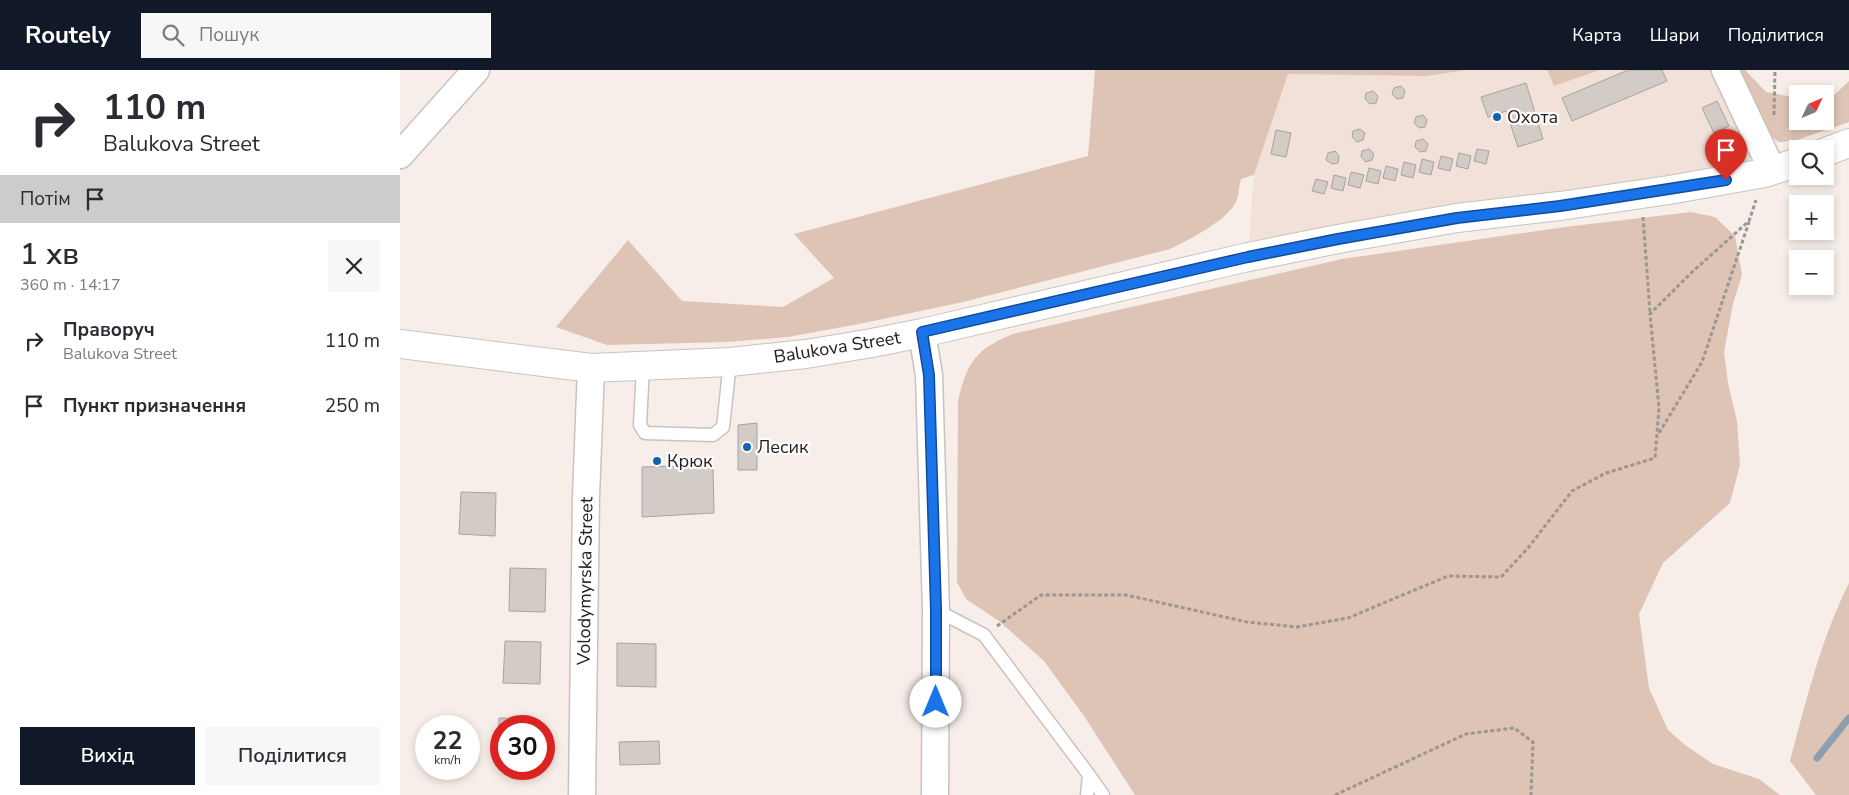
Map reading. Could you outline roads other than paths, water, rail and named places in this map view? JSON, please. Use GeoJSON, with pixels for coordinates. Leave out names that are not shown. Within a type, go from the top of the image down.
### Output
{"type":"FeatureCollection","features":[{"type":"Feature","properties":{"kind":"main road"},"geometry":{"type":"LineString","coordinates":[[1834,149],[1849,143]]}},
{"type":"Feature","properties":{"kind":"main road","name":"Balukova Street"},"geometry":{"type":"LineString","coordinates":[[400,344],[591,368],[730,362],[806,354],[872,343],[1238,259],[1338,239],[1457,218],[1641,195],[1765,173],[1789,165]]}},
{"type":"Feature","properties":{"kind":"street"},"geometry":{"type":"LineString","coordinates":[[400,155],[476,70]]}},
{"type":"Feature","properties":{"kind":"street"},"geometry":{"type":"LineString","coordinates":[[1725,70],[1767,159],[1765,173]]}},
{"type":"Feature","properties":{"kind":"street"},"geometry":{"type":"LineString","coordinates":[[922,332],[929,375],[936,610],[935,795]]}},
{"type":"Feature","properties":{"kind":"street","name":"Volodymyrska Street"},"geometry":{"type":"LineString","coordinates":[[582,795],[586,496],[591,368]]}},
{"type":"Feature","properties":{"kind":"lane"},"geometry":{"type":"LineString","coordinates":[[643,367],[640,425],[645,433],[714,435],[723,427],[730,362]]}},
{"type":"Feature","properties":{"kind":"lane"},"geometry":{"type":"LineString","coordinates":[[936,610],[984,635],[1103,795]]}},
{"type":"Feature","properties":{"kind":"lane"},"geometry":{"type":"LineString","coordinates":[[1087,795],[1089,775]]}},
{"type":"Feature","properties":{"kind":"waterway"},"geometry":{"type":"LineString","coordinates":[[1817,758],[1849,718]]}},
{"type":"Feature","properties":{"kind":"place","name":"Охота"},"geometry":{"type":"Point","coordinates":[1497,117]}},
{"type":"Feature","properties":{"kind":"place","name":"Лесик"},"geometry":{"type":"Point","coordinates":[747,447]}},
{"type":"Feature","properties":{"kind":"place","name":"Крюк"},"geometry":{"type":"Point","coordinates":[657,461]}}]}
